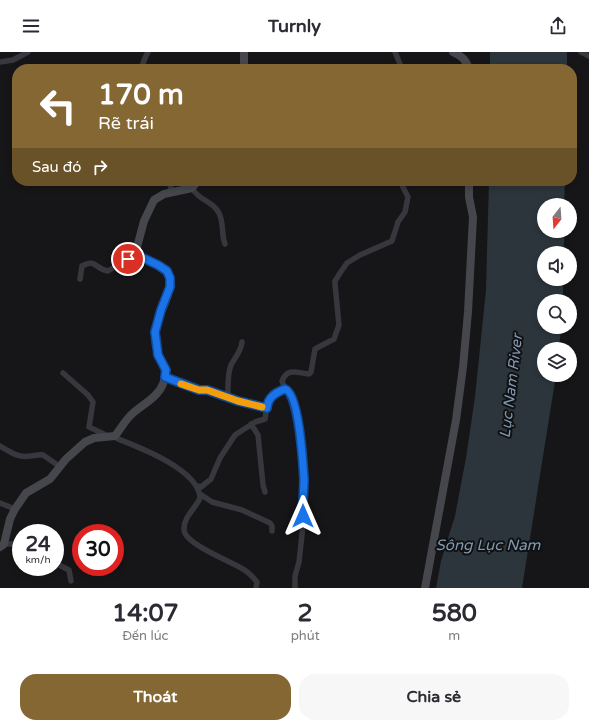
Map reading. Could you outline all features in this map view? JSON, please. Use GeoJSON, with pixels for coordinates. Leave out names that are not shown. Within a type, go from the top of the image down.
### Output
{"type":"FeatureCollection","features":[{"type":"Feature","properties":{"kind":"street"},"geometry":{"type":"LineString","coordinates":[[0,62],[13,60],[28,52]]}},
{"type":"Feature","properties":{"kind":"street"},"geometry":{"type":"LineString","coordinates":[[143,64],[148,52]]}},
{"type":"Feature","properties":{"kind":"street"},"geometry":{"type":"LineString","coordinates":[[244,52],[244,64]]}},
{"type":"Feature","properties":{"kind":"street"},"geometry":{"type":"LineString","coordinates":[[395,52],[400,64]]}},
{"type":"Feature","properties":{"kind":"street"},"geometry":{"type":"LineString","coordinates":[[453,52],[462,56],[467,64]]}},
{"type":"Feature","properties":{"kind":"street"},"geometry":{"type":"LineString","coordinates":[[581,52],[589,56]]}},
{"type":"Feature","properties":{"kind":"street"},"geometry":{"type":"LineString","coordinates":[[170,186],[172,192]]}},
{"type":"Feature","properties":{"kind":"street"},"geometry":{"type":"LineString","coordinates":[[295,588],[295,576],[299,562],[303,525],[302,506],[304,480],[295,403],[290,392],[285,389],[282,381],[286,374],[291,372],[309,374],[311,372],[315,350],[334,339],[339,325],[335,281],[347,263],[360,255],[392,241],[398,222],[405,212],[408,197],[402,186]]}},
{"type":"Feature","properties":{"kind":"street"},"geometry":{"type":"LineString","coordinates":[[425,588],[456,420],[463,367],[468,312],[473,217],[469,197],[469,186]]}},
{"type":"Feature","properties":{"kind":"street"},"geometry":{"type":"LineString","coordinates":[[12,544],[2,545],[10,519],[26,493],[50,479],[59,466],[85,442],[94,438],[112,436],[129,417],[163,385],[166,370],[158,355],[155,332],[161,310],[170,287],[170,278],[167,271],[139,256],[136,251],[144,221],[152,204],[158,197],[172,192],[192,188],[199,198],[212,204],[219,214],[225,244]]}},
{"type":"Feature","properties":{"kind":"street"},"geometry":{"type":"LineString","coordinates":[[80,279],[82,266],[93,263],[100,269],[108,271],[128,259],[139,256]]}},
{"type":"Feature","properties":{"kind":"street"},"geometry":{"type":"LineString","coordinates":[[228,398],[230,367],[241,349],[242,342]]}},
{"type":"Feature","properties":{"kind":"street"},"geometry":{"type":"LineString","coordinates":[[63,373],[88,395],[93,402],[89,427],[160,456],[186,475],[197,486],[200,494],[199,501],[185,523],[184,530],[186,536],[214,556],[244,570],[257,582],[256,588]]}},
{"type":"Feature","properties":{"kind":"street"},"geometry":{"type":"LineString","coordinates":[[165,377],[195,389],[207,390],[228,398],[267,408]]}},
{"type":"Feature","properties":{"kind":"street"},"geometry":{"type":"LineString","coordinates":[[197,486],[201,487],[211,479],[220,458],[235,435],[251,424],[265,419],[268,400],[285,389]]}},
{"type":"Feature","properties":{"kind":"street"},"geometry":{"type":"LineString","coordinates":[[251,424],[258,435],[263,486],[265,492]]}},
{"type":"Feature","properties":{"kind":"street"},"geometry":{"type":"LineString","coordinates":[[0,446],[14,455],[26,457],[40,454],[43,455],[59,466]]}},
{"type":"Feature","properties":{"kind":"street"},"geometry":{"type":"LineString","coordinates":[[200,494],[212,502],[242,510],[270,523],[272,526],[272,531]]}},
{"type":"Feature","properties":{"kind":"street"},"geometry":{"type":"LineString","coordinates":[[0,503],[15,509]]}},
{"type":"Feature","properties":{"kind":"street"},"geometry":{"type":"LineString","coordinates":[[64,568],[69,570],[71,581]]}},
{"type":"Feature","properties":{"kind":"water"},"geometry":{"type":"Polygon","coordinates":[[[490,52],[567,52],[567,64],[490,64],[490,52]]]}},
{"type":"Feature","properties":{"kind":"water","name":"Sông Lục Nam"},"geometry":{"type":"Polygon","coordinates":[[[489,186],[565,186],[564,198],[537,198],[537,238],[564,238],[564,246],[537,246],[537,286],[563,286],[563,294],[537,294],[537,334],[560,334],[560,342],[537,342],[537,382],[555,382],[522,588],[436,588],[441,561],[455,516],[466,458],[475,397],[486,290],[489,186]]]}},
{"type":"Feature","properties":{"kind":"slow traffic"},"geometry":{"type":"LineString","coordinates":[[181,384],[199,390],[207,390],[238,401],[262,407]]}},
{"type":"Feature","properties":{"kind":"route"},"geometry":{"type":"LineString","coordinates":[[128,259],[139,256],[167,271],[170,278],[170,287],[161,310],[155,332],[158,355],[166,370],[165,377],[185,386],[199,390],[207,390],[238,401],[267,408],[268,400],[276,393],[285,389],[290,392],[295,403],[302,454],[304,480],[302,506],[303,516]]}},
{"type":"Feature","properties":{"kind":"water label","name":"Lục Nam River"},"geometry":{"type":"Point","coordinates":[511,386]}}]}
